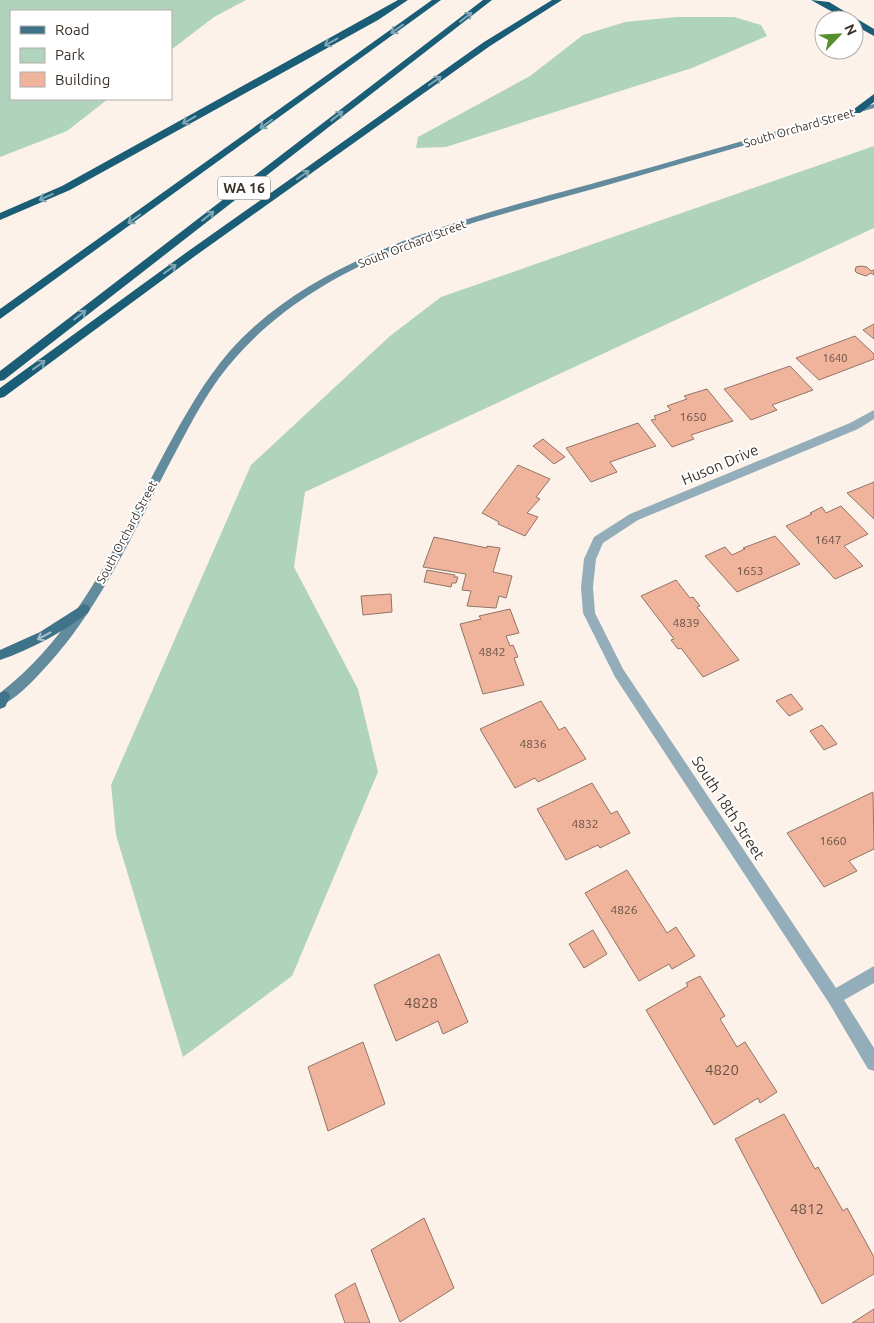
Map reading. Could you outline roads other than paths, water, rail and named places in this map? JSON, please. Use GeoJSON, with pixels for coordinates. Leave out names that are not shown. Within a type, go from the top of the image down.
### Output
{"type":"FeatureCollection","features":[{"type":"Feature","properties":{"kind":"highway"},"geometry":{"type":"LineString","coordinates":[[0,217],[75,183],[376,18],[404,0]]}},
{"type":"Feature","properties":{"kind":"highway","name":"WA 16"},"geometry":{"type":"LineString","coordinates":[[0,315],[437,0]]}},
{"type":"Feature","properties":{"kind":"highway","name":"WA 16"},"geometry":{"type":"LineString","coordinates":[[0,377],[488,0]]}},
{"type":"Feature","properties":{"kind":"highway"},"geometry":{"type":"LineString","coordinates":[[0,394],[183,260],[487,44],[558,0]]}},
{"type":"Feature","properties":{"kind":"highway"},"geometry":{"type":"LineString","coordinates":[[815,0],[836,10]]}},
{"type":"Feature","properties":{"kind":"highway"},"geometry":{"type":"LineString","coordinates":[[856,111],[874,97]]}},
{"type":"Feature","properties":{"kind":"main road","name":"South Orchard Street"},"geometry":{"type":"LineString","coordinates":[[1,700],[41,663],[84,609],[98,587],[186,424],[211,384],[233,354],[259,329],[308,290],[393,248],[482,218],[874,106]]}},
{"type":"Feature","properties":{"kind":"main road"},"geometry":{"type":"LineString","coordinates":[[0,655],[41,639],[60,628],[84,609]]}},
{"type":"Feature","properties":{"kind":"street","name":"Huson Drive"},"geometry":{"type":"LineString","coordinates":[[590,559],[598,540],[634,517],[854,426],[874,414]]}},
{"type":"Feature","properties":{"kind":"street","name":"South 18th Street"},"geometry":{"type":"LineString","coordinates":[[590,559],[587,587],[589,613],[619,672],[834,998],[874,1063]]}},
{"type":"Feature","properties":{"kind":"street"},"geometry":{"type":"LineString","coordinates":[[834,998],[874,974]]}}]}
